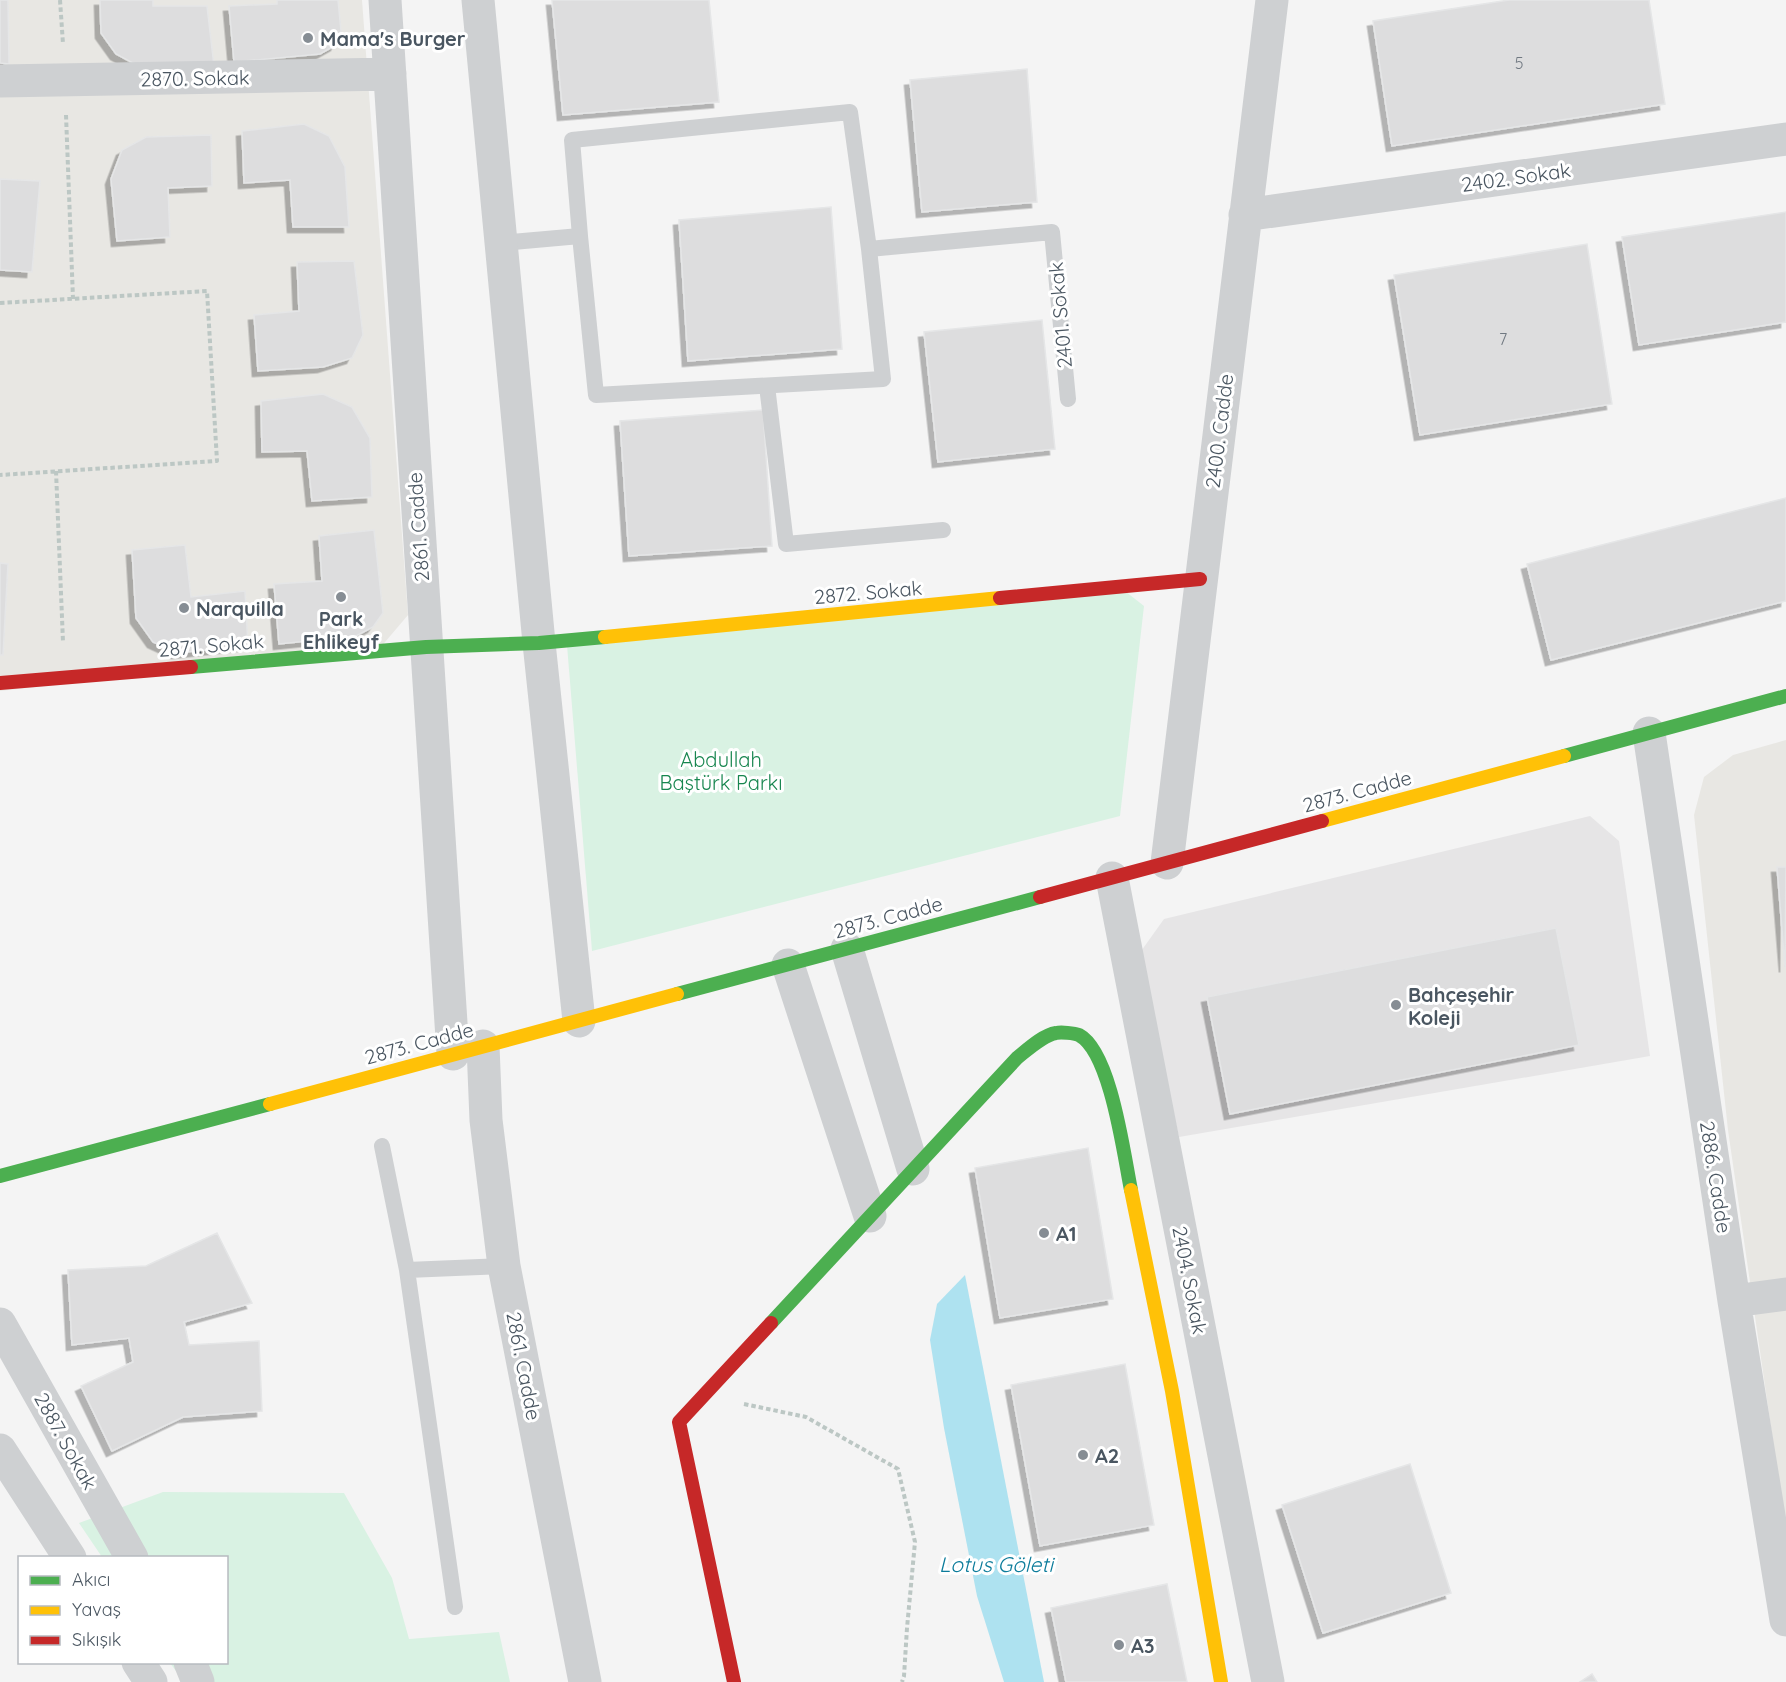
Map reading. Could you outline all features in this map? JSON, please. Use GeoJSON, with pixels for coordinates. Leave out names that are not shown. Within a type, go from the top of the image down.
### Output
{"type":"FeatureCollection","features":[{"type":"Feature","properties":{"kind":"street","name":"2861. Cadde"},"geometry":{"type":"LineString","coordinates":[[385,0],[426,647],[468,1050],[486,1120],[504,1266],[585,1682]]}},
{"type":"Feature","properties":{"kind":"street"},"geometry":{"type":"LineString","coordinates":[[478,0],[539,643],[579,1021]]}},
{"type":"Feature","properties":{"kind":"street","name":"2400. Cadde"},"geometry":{"type":"LineString","coordinates":[[1167,862],[1272,0]]}},
{"type":"Feature","properties":{"kind":"street","name":"2870. Sokak"},"geometry":{"type":"LineString","coordinates":[[0,81],[390,74]]}},
{"type":"Feature","properties":{"kind":"street","name":"2402. Sokak"},"geometry":{"type":"LineString","coordinates":[[1245,215],[1786,139]]}},
{"type":"Feature","properties":{"kind":"street","name":"2872. Sokak"},"geometry":{"type":"LineString","coordinates":[[426,647],[539,643],[1200,579]]}},
{"type":"Feature","properties":{"kind":"street","name":"2871. Sokak"},"geometry":{"type":"LineString","coordinates":[[0,683],[426,647]]}},
{"type":"Feature","properties":{"kind":"street","name":"2873. Cadde"},"geometry":{"type":"LineString","coordinates":[[0,1176],[1786,696]]}},
{"type":"Feature","properties":{"kind":"street","name":"2886. Cadde"},"geometry":{"type":"LineString","coordinates":[[1649,733],[1734,1301],[1786,1620]]}},
{"type":"Feature","properties":{"kind":"street","name":"2404. Sokak"},"geometry":{"type":"LineString","coordinates":[[1112,878],[1268,1682]]}},
{"type":"Feature","properties":{"kind":"street"},"geometry":{"type":"LineString","coordinates":[[847,949],[913,1169]]}},
{"type":"Feature","properties":{"kind":"street"},"geometry":{"type":"LineString","coordinates":[[788,965],[870,1216]]}},
{"type":"Feature","properties":{"kind":"street"},"geometry":{"type":"LineString","coordinates":[[734,1682],[679,1422],[1017,1058],[1034,1044],[1055,1033],[1078,1035],[1094,1050],[1110,1089],[1170,1379],[1221,1682]]}},
{"type":"Feature","properties":{"kind":"street"},"geometry":{"type":"LineString","coordinates":[[1734,1301],[1786,1294]]}},
{"type":"Feature","properties":{"kind":"street","name":"2887. Sokak"},"geometry":{"type":"LineString","coordinates":[[0,1324],[131,1556]]}},
{"type":"Feature","properties":{"kind":"street"},"geometry":{"type":"LineString","coordinates":[[0,1450],[69,1556]]}},
{"type":"Feature","properties":{"kind":"street"},"geometry":{"type":"LineString","coordinates":[[139,1664],[151,1682]]}},
{"type":"Feature","properties":{"kind":"street"},"geometry":{"type":"LineString","coordinates":[[191,1664],[198,1682]]}},
{"type":"Feature","properties":{"kind":"lane"},"geometry":{"type":"LineString","coordinates":[[850,112],[884,379],[596,395],[580,236],[572,140],[850,112]]}},
{"type":"Feature","properties":{"kind":"lane","name":"2401. Sokak"},"geometry":{"type":"LineString","coordinates":[[869,249],[1052,232],[1068,399]]}},
{"type":"Feature","properties":{"kind":"lane"},"geometry":{"type":"LineString","coordinates":[[501,243],[580,236]]}},
{"type":"Feature","properties":{"kind":"lane"},"geometry":{"type":"LineString","coordinates":[[767,386],[786,544],[943,530]]}},
{"type":"Feature","properties":{"kind":"lane"},"geometry":{"type":"LineString","coordinates":[[382,1146],[407,1270],[455,1606]]}},
{"type":"Feature","properties":{"kind":"lane"},"geometry":{"type":"LineString","coordinates":[[407,1270],[504,1266]]}},
{"type":"Feature","properties":{"kind":"path"},"geometry":{"type":"LineString","coordinates":[[60,0],[73,299]]}},
{"type":"Feature","properties":{"kind":"path"},"geometry":{"type":"LineString","coordinates":[[0,303],[207,291],[217,461],[0,475]]}},
{"type":"Feature","properties":{"kind":"path"},"geometry":{"type":"LineString","coordinates":[[56,471],[65,677]]}},
{"type":"Feature","properties":{"kind":"path"},"geometry":{"type":"LineString","coordinates":[[702,1396],[806,1417],[898,1469],[915,1542],[902,1682]]}},
{"type":"Feature","properties":{"kind":"shaded area"},"geometry":{"type":"Polygon","coordinates":[[[0,0],[362,0],[408,615],[380,648],[0,691],[0,0]]]}},
{"type":"Feature","properties":{"kind":"shaded area"},"geometry":{"type":"Polygon","coordinates":[[[1786,740],[1786,1531],[1728,1130],[1694,815],[1704,777],[1733,755],[1786,740]]]}},
{"type":"Feature","properties":{"kind":"shaded area","name":"Bahçeşehir Koleji"},"geometry":{"type":"Polygon","coordinates":[[[1590,816],[1619,841],[1650,1056],[1179,1137],[1139,954],[1164,919],[1590,816]]]}},
{"type":"Feature","properties":{"kind":"green space","name":"Abdullah Baştürk Parkı"},"geometry":{"type":"Polygon","coordinates":[[[1116,584],[1144,606],[1120,816],[592,951],[567,645],[1116,584]]]}},
{"type":"Feature","properties":{"kind":"green space"},"geometry":{"type":"Polygon","coordinates":[[[163,1492],[344,1493],[392,1578],[409,1639],[499,1632],[510,1682],[198,1682],[197,1679],[176,1671],[171,1664],[228,1664],[228,1556],[101,1556],[79,1523],[163,1492]]]}},
{"type":"Feature","properties":{"kind":"water","name":"Lotus Göleti"},"geometry":{"type":"Polygon","coordinates":[[[965,1275],[1044,1682],[1004,1682],[977,1596],[944,1428],[930,1340],[937,1304],[965,1275]]]}},
{"type":"Feature","properties":{"kind":"building"},"geometry":{"type":"Polygon","coordinates":[[[0,0],[8,0],[9,64],[0,63],[0,0]]]}},
{"type":"Feature","properties":{"kind":"building"},"geometry":{"type":"Polygon","coordinates":[[[100,0],[153,0],[153,6],[207,6],[214,66],[142,68],[116,54],[101,33],[100,0]]]}},
{"type":"Feature","properties":{"kind":"building"},"geometry":{"type":"Polygon","coordinates":[[[277,0],[338,0],[341,31],[336,45],[320,54],[234,62],[229,6],[277,4],[277,0]]]}},
{"type":"Feature","properties":{"kind":"building"},"geometry":{"type":"Polygon","coordinates":[[[552,0],[709,0],[719,102],[563,115],[552,0]]]}},
{"type":"Feature","properties":{"kind":"building"},"geometry":{"type":"Polygon","coordinates":[[[1509,0],[1649,0],[1665,104],[1392,146],[1373,21],[1509,0]]]}},
{"type":"Feature","properties":{"kind":"building"},"geometry":{"type":"Polygon","coordinates":[[[1027,69],[1037,202],[922,212],[910,80],[1027,69]]]}},
{"type":"Feature","properties":{"kind":"building"},"geometry":{"type":"Polygon","coordinates":[[[304,124],[329,136],[345,167],[349,227],[293,227],[290,180],[244,183],[242,131],[304,124]]]}},
{"type":"Feature","properties":{"kind":"building"},"geometry":{"type":"Polygon","coordinates":[[[211,135],[212,186],[168,188],[170,237],[117,241],[111,179],[122,150],[146,137],[211,135]]]}},
{"type":"Feature","properties":{"kind":"building"},"geometry":{"type":"Polygon","coordinates":[[[0,179],[40,181],[32,272],[0,270],[0,179]]]}},
{"type":"Feature","properties":{"kind":"building"},"geometry":{"type":"Polygon","coordinates":[[[831,207],[842,349],[688,361],[679,220],[831,207]]]}},
{"type":"Feature","properties":{"kind":"building"},"geometry":{"type":"Polygon","coordinates":[[[1786,212],[1786,322],[1639,345],[1622,237],[1786,212]]]}},
{"type":"Feature","properties":{"kind":"building"},"geometry":{"type":"Polygon","coordinates":[[[1587,244],[1612,404],[1420,435],[1394,275],[1587,244]]]}},
{"type":"Feature","properties":{"kind":"building"},"geometry":{"type":"Polygon","coordinates":[[[354,261],[363,335],[352,358],[323,367],[258,371],[254,315],[299,311],[297,262],[354,261]]]}},
{"type":"Feature","properties":{"kind":"building"},"geometry":{"type":"Polygon","coordinates":[[[1042,320],[1055,449],[938,462],[924,332],[1042,320]]]}},
{"type":"Feature","properties":{"kind":"building"},"geometry":{"type":"Polygon","coordinates":[[[323,394],[352,407],[370,438],[372,497],[312,501],[307,451],[262,452],[261,401],[323,394]]]}},
{"type":"Feature","properties":{"kind":"building"},"geometry":{"type":"Polygon","coordinates":[[[763,410],[772,546],[629,556],[620,421],[763,410]]]}},
{"type":"Feature","properties":{"kind":"building"},"geometry":{"type":"Polygon","coordinates":[[[1786,498],[1786,601],[1551,660],[1527,564],[1786,498]]]}},
{"type":"Feature","properties":{"kind":"building"},"geometry":{"type":"Polygon","coordinates":[[[374,530],[383,613],[373,627],[356,636],[279,644],[274,584],[322,581],[319,536],[374,530]]]}},
{"type":"Feature","properties":{"kind":"building"},"geometry":{"type":"Polygon","coordinates":[[[185,545],[191,597],[245,591],[248,645],[177,653],[153,642],[136,618],[132,550],[185,545]]]}},
{"type":"Feature","properties":{"kind":"building"},"geometry":{"type":"Polygon","coordinates":[[[0,563],[8,564],[3,655],[0,655],[0,563]]]}},
{"type":"Feature","properties":{"kind":"building"},"geometry":{"type":"Polygon","coordinates":[[[1777,867],[1786,867],[1785,967],[1777,867]]]}},
{"type":"Feature","properties":{"kind":"building"},"geometry":{"type":"Polygon","coordinates":[[[1556,928],[1579,1045],[1230,1114],[1207,997],[1556,928]]]}},
{"type":"Feature","properties":{"kind":"building","name":"A1"},"geometry":{"type":"Polygon","coordinates":[[[1088,1148],[1113,1299],[1000,1318],[975,1168],[1088,1148]]]}},
{"type":"Feature","properties":{"kind":"building"},"geometry":{"type":"Polygon","coordinates":[[[217,1233],[252,1303],[184,1322],[189,1345],[259,1341],[262,1411],[183,1417],[112,1451],[81,1386],[133,1362],[129,1338],[72,1345],[68,1270],[146,1266],[217,1233]]]}},
{"type":"Feature","properties":{"kind":"building","name":"A2"},"geometry":{"type":"Polygon","coordinates":[[[1125,1364],[1154,1525],[1040,1546],[1011,1385],[1125,1364]]]}},
{"type":"Feature","properties":{"kind":"building"},"geometry":{"type":"Polygon","coordinates":[[[1410,1464],[1451,1593],[1323,1633],[1282,1505],[1410,1464]]]}},
{"type":"Feature","properties":{"kind":"building","name":"A3"},"geometry":{"type":"Polygon","coordinates":[[[1167,1584],[1187,1682],[1066,1682],[1051,1608],[1167,1584]]]}},
{"type":"Feature","properties":{"kind":"building"},"geometry":{"type":"Polygon","coordinates":[[[1592,1674],[1597,1682],[1580,1682],[1592,1674]]]}},
{"type":"Feature","properties":{"kind":"traffic: fast"},"geometry":{"type":"LineString","coordinates":[[191,667],[426,647],[539,643],[605,637]]}},
{"type":"Feature","properties":{"kind":"traffic: fast"},"geometry":{"type":"LineString","coordinates":[[1564,756],[1786,696]]}},
{"type":"Feature","properties":{"kind":"traffic: fast"},"geometry":{"type":"LineString","coordinates":[[677,994],[1040,897]]}},
{"type":"Feature","properties":{"kind":"traffic: fast"},"geometry":{"type":"LineString","coordinates":[[771,1323],[1017,1058],[1035,1043],[1051,1034],[1079,1035],[1090,1045],[1100,1062],[1120,1130],[1131,1190]]}},
{"type":"Feature","properties":{"kind":"traffic: fast"},"geometry":{"type":"LineString","coordinates":[[0,1176],[270,1104]]}},
{"type":"Feature","properties":{"kind":"traffic: slow"},"geometry":{"type":"LineString","coordinates":[[605,637],[1000,598]]}},
{"type":"Feature","properties":{"kind":"traffic: slow"},"geometry":{"type":"LineString","coordinates":[[1322,821],[1564,756]]}},
{"type":"Feature","properties":{"kind":"traffic: slow"},"geometry":{"type":"LineString","coordinates":[[270,1104],[677,994]]}},
{"type":"Feature","properties":{"kind":"traffic: slow"},"geometry":{"type":"LineString","coordinates":[[1131,1190],[1172,1391],[1221,1682]]}},
{"type":"Feature","properties":{"kind":"traffic: jam"},"geometry":{"type":"LineString","coordinates":[[1000,598],[1200,579]]}},
{"type":"Feature","properties":{"kind":"traffic: jam"},"geometry":{"type":"LineString","coordinates":[[0,683],[191,667]]}},
{"type":"Feature","properties":{"kind":"traffic: jam"},"geometry":{"type":"LineString","coordinates":[[1040,897],[1322,821]]}},
{"type":"Feature","properties":{"kind":"traffic: jam"},"geometry":{"type":"LineString","coordinates":[[734,1682],[679,1422],[771,1323]]}},
{"type":"Feature","properties":{"kind":"place","name":"Mama's Burger"},"geometry":{"type":"Point","coordinates":[308,38]}},
{"type":"Feature","properties":{"kind":"place","name":"Park Ehlikeyf"},"geometry":{"type":"Point","coordinates":[341,597]}},
{"type":"Feature","properties":{"kind":"place","name":"Narquilla"},"geometry":{"type":"Point","coordinates":[184,608]}},
{"type":"Feature","properties":{"kind":"place","name":"Bahçeşehir Koleji"},"geometry":{"type":"Point","coordinates":[1396,1005]}},
{"type":"Feature","properties":{"kind":"place","name":"A1"},"geometry":{"type":"Point","coordinates":[1044,1233]}},
{"type":"Feature","properties":{"kind":"place","name":"A2"},"geometry":{"type":"Point","coordinates":[1083,1455]}},
{"type":"Feature","properties":{"kind":"place","name":"A3"},"geometry":{"type":"Point","coordinates":[1119,1645]}}]}
